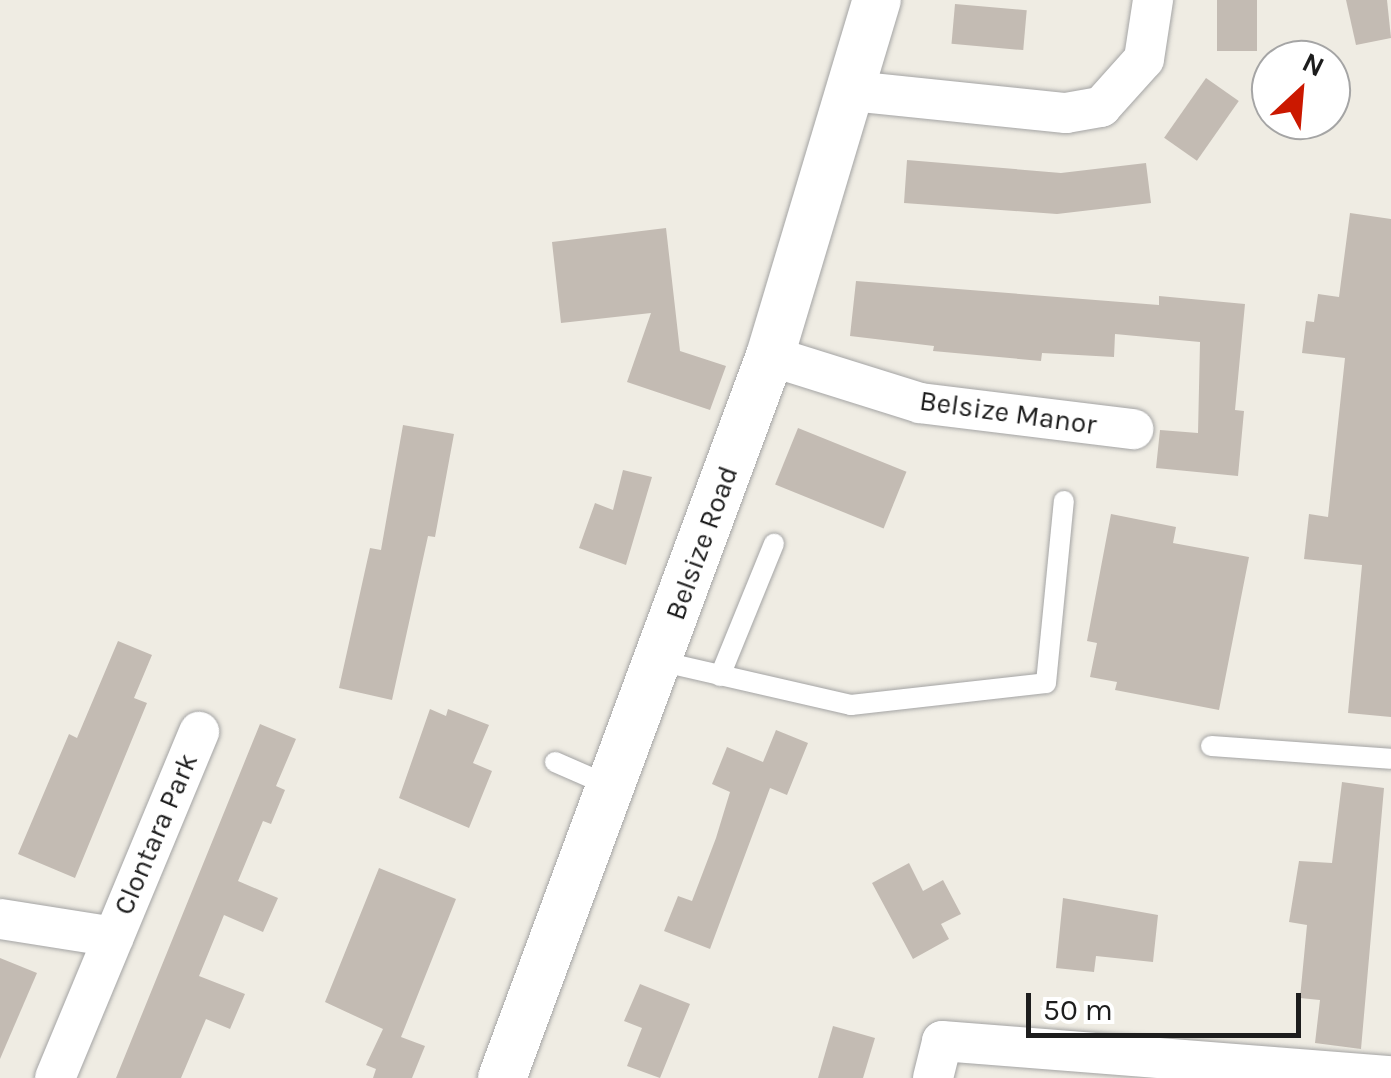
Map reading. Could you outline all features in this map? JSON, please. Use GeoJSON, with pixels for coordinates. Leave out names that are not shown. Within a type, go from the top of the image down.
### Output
{"type":"FeatureCollection","features":[{"type":"Feature","properties":{"kind":"street","name":"Belsize Road"},"geometry":{"type":"LineString","coordinates":[[502,1078],[770,356],[877,0]]}},
{"type":"Feature","properties":{"kind":"street"},"geometry":{"type":"LineString","coordinates":[[852,90],[1066,113],[1101,108],[1144,59],[1153,0]]}},
{"type":"Feature","properties":{"kind":"street","name":"Belsize Manor"},"geometry":{"type":"LineString","coordinates":[[770,356],[920,403],[1134,429]]}},
{"type":"Feature","properties":{"kind":"street","name":"Clontara Park"},"geometry":{"type":"LineString","coordinates":[[55,1078],[199,732]]}},
{"type":"Feature","properties":{"kind":"street","name":"Clontara Park"},"geometry":{"type":"LineString","coordinates":[[0,919],[114,937]]}},
{"type":"Feature","properties":{"kind":"street"},"geometry":{"type":"LineString","coordinates":[[933,1078],[942,1041],[1391,1076]]}},
{"type":"Feature","properties":{"kind":"lane"},"geometry":{"type":"LineString","coordinates":[[658,661],[851,705],[1046,683],[1064,501]]}},
{"type":"Feature","properties":{"kind":"lane"},"geometry":{"type":"LineString","coordinates":[[720,676],[774,544]]}},
{"type":"Feature","properties":{"kind":"lane"},"geometry":{"type":"LineString","coordinates":[[1212,746],[1391,760]]}},
{"type":"Feature","properties":{"kind":"lane"},"geometry":{"type":"LineString","coordinates":[[555,762],[612,787]]}},
{"type":"Feature","properties":{"kind":"building"},"geometry":{"type":"Polygon","coordinates":[[[1217,0],[1257,0],[1257,40],[1251,40],[1251,51],[1217,51],[1217,0]]]}},
{"type":"Feature","properties":{"kind":"building"},"geometry":{"type":"Polygon","coordinates":[[[1346,0],[1387,0],[1391,38],[1356,45],[1346,0]]]}},
{"type":"Feature","properties":{"kind":"building"},"geometry":{"type":"Polygon","coordinates":[[[955,4],[1027,10],[1023,50],[952,44],[955,4]]]}},
{"type":"Feature","properties":{"kind":"building"},"geometry":{"type":"Polygon","coordinates":[[[1206,78],[1239,101],[1197,161],[1164,138],[1206,78]]]}},
{"type":"Feature","properties":{"kind":"building"},"geometry":{"type":"Polygon","coordinates":[[[907,160],[1061,173],[1146,163],[1151,203],[1057,214],[904,203],[907,160]]]}},
{"type":"Feature","properties":{"kind":"building"},"geometry":{"type":"Polygon","coordinates":[[[1350,213],[1391,219],[1391,717],[1348,713],[1362,565],[1304,559],[1309,514],[1328,517],[1345,358],[1302,353],[1306,321],[1314,322],[1318,294],[1339,297],[1350,213]]]}},
{"type":"Feature","properties":{"kind":"building"},"geometry":{"type":"Polygon","coordinates":[[[666,228],[680,351],[726,366],[710,410],[627,382],[651,313],[561,323],[552,242],[666,228]]]}},
{"type":"Feature","properties":{"kind":"building"},"geometry":{"type":"Polygon","coordinates":[[[856,281],[1159,305],[1159,296],[1245,304],[1235,410],[1244,411],[1238,476],[1156,468],[1160,430],[1198,433],[1200,342],[1115,334],[1114,357],[1042,353],[1041,361],[933,351],[934,346],[850,336],[856,281]]]}},
{"type":"Feature","properties":{"kind":"building"},"geometry":{"type":"Polygon","coordinates":[[[403,425],[454,434],[435,537],[428,536],[392,700],[339,688],[370,548],[381,550],[403,425]]]}},
{"type":"Feature","properties":{"kind":"building"},"geometry":{"type":"Polygon","coordinates":[[[798,428],[906,472],[884,528],[775,485],[798,428]]]}},
{"type":"Feature","properties":{"kind":"building"},"geometry":{"type":"Polygon","coordinates":[[[623,470],[652,477],[626,565],[579,548],[595,503],[613,510],[623,470]]]}},
{"type":"Feature","properties":{"kind":"building"},"geometry":{"type":"Polygon","coordinates":[[[1111,514],[1176,527],[1173,543],[1249,557],[1219,710],[1115,690],[1117,682],[1090,677],[1097,643],[1087,641],[1111,514]]]}},
{"type":"Feature","properties":{"kind":"building"},"geometry":{"type":"Polygon","coordinates":[[[118,641],[152,655],[134,698],[147,703],[75,878],[18,854],[69,734],[77,738],[118,641]]]}},
{"type":"Feature","properties":{"kind":"building"},"geometry":{"type":"Polygon","coordinates":[[[430,709],[446,716],[448,709],[489,725],[473,763],[492,771],[469,828],[399,798],[430,709]]]}},
{"type":"Feature","properties":{"kind":"building"},"geometry":{"type":"Polygon","coordinates":[[[260,724],[296,739],[276,786],[285,790],[271,824],[263,821],[238,881],[278,898],[263,932],[224,915],[199,976],[245,994],[230,1029],[206,1019],[181,1078],[116,1078],[260,724]]]}},
{"type":"Feature","properties":{"kind":"building"},"geometry":{"type":"Polygon","coordinates":[[[776,730],[808,743],[787,795],[770,788],[710,949],[664,931],[678,896],[692,901],[716,838],[730,792],[712,784],[727,747],[763,762],[776,730]]]}},
{"type":"Feature","properties":{"kind":"building"},"geometry":{"type":"Polygon","coordinates":[[[1342,782],[1384,788],[1361,1049],[1315,1043],[1320,1000],[1300,998],[1307,925],[1289,922],[1299,861],[1332,863],[1342,782]]]}},
{"type":"Feature","properties":{"kind":"building"},"geometry":{"type":"Polygon","coordinates":[[[909,863],[923,891],[943,880],[961,914],[941,924],[949,939],[913,959],[872,883],[909,863]]]}},
{"type":"Feature","properties":{"kind":"building"},"geometry":{"type":"Polygon","coordinates":[[[379,868],[456,899],[401,1037],[425,1046],[412,1078],[373,1078],[376,1069],[366,1065],[383,1029],[325,1002],[379,868]]]}},
{"type":"Feature","properties":{"kind":"building"},"geometry":{"type":"Polygon","coordinates":[[[1063,898],[1158,915],[1153,962],[1096,956],[1094,972],[1056,968],[1063,898]]]}},
{"type":"Feature","properties":{"kind":"building"},"geometry":{"type":"Polygon","coordinates":[[[0,958],[37,973],[0,1059],[0,958]]]}},
{"type":"Feature","properties":{"kind":"building"},"geometry":{"type":"Polygon","coordinates":[[[640,984],[690,1004],[660,1078],[627,1066],[642,1028],[624,1021],[640,984]]]}},
{"type":"Feature","properties":{"kind":"building"},"geometry":{"type":"Polygon","coordinates":[[[833,1026],[875,1038],[863,1078],[818,1078],[833,1026]]]}}]}
